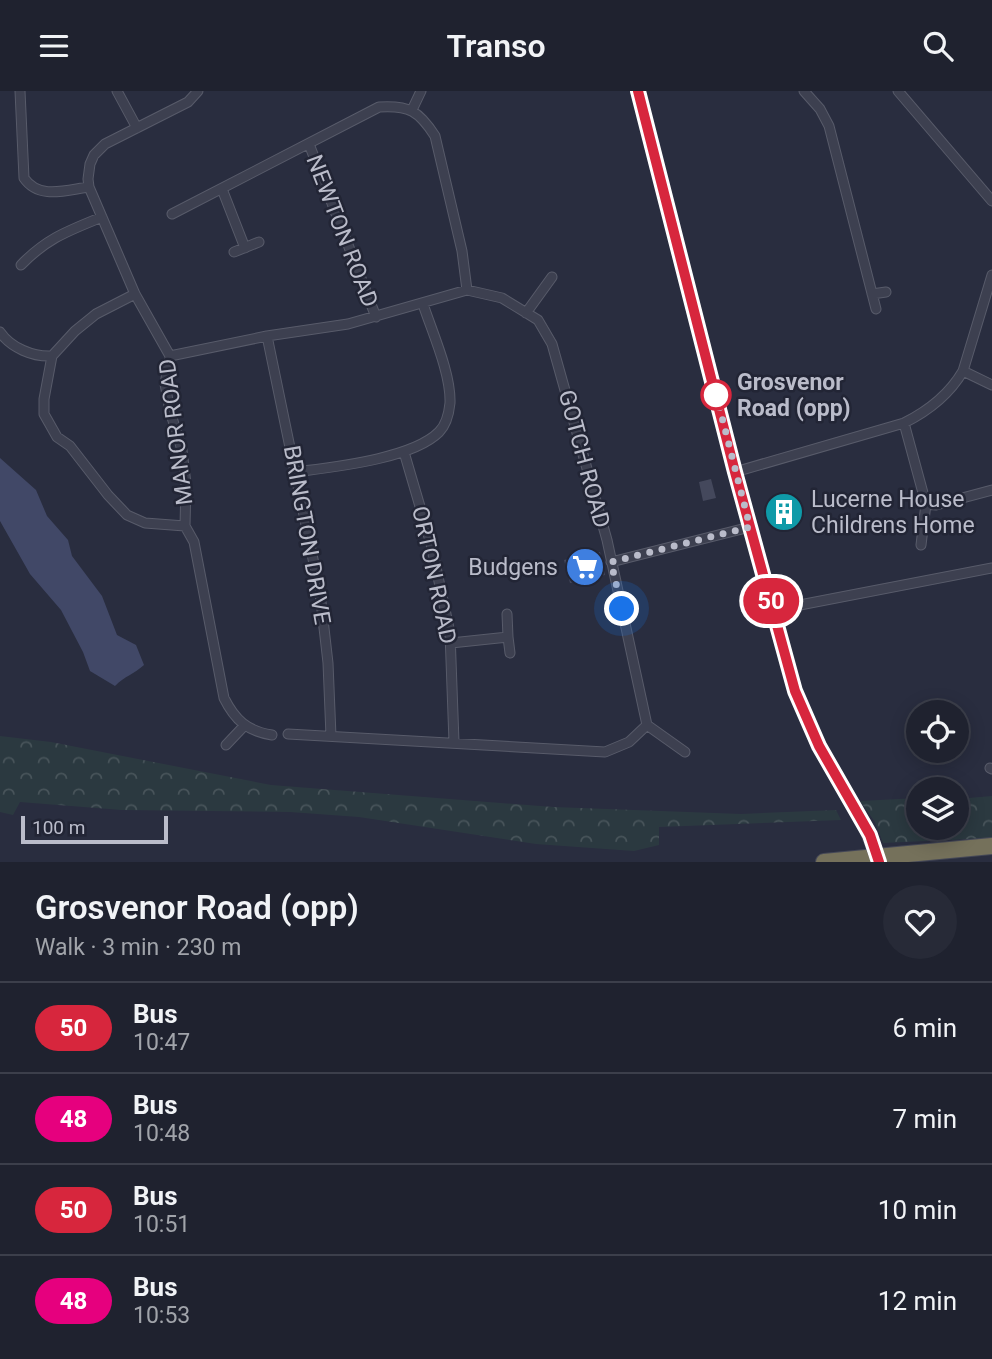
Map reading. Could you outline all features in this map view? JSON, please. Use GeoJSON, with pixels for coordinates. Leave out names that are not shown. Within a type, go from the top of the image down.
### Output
{"type":"FeatureCollection","features":[{"type":"Feature","properties":{"kind":"highway"},"geometry":{"type":"LineString","coordinates":[[824,862],[992,846]]}},
{"type":"Feature","properties":{"kind":"street"},"geometry":{"type":"LineString","coordinates":[[20,91],[24,179],[30,187],[44,193],[89,187],[88,179],[94,155],[105,144],[188,102],[198,91]]}},
{"type":"Feature","properties":{"kind":"street"},"geometry":{"type":"LineString","coordinates":[[117,91],[137,128]]}},
{"type":"Feature","properties":{"kind":"street"},"geometry":{"type":"LineString","coordinates":[[412,110],[421,91]]}},
{"type":"Feature","properties":{"kind":"street"},"geometry":{"type":"LineString","coordinates":[[638,91],[735,472],[799,702],[819,746],[864,825],[879,862]]}},
{"type":"Feature","properties":{"kind":"street"},"geometry":{"type":"LineString","coordinates":[[804,91],[820,109],[830,126],[876,309]]}},
{"type":"Feature","properties":{"kind":"street"},"geometry":{"type":"LineString","coordinates":[[898,91],[992,201]]}},
{"type":"Feature","properties":{"kind":"street"},"geometry":{"type":"LineString","coordinates":[[170,356],[267,336],[348,324],[467,290],[462,251],[435,136],[426,122],[412,110],[395,106],[379,107],[172,214]]}},
{"type":"Feature","properties":{"kind":"street","name":"NEWTON ROAD"},"geometry":{"type":"LineString","coordinates":[[309,144],[376,317]]}},
{"type":"Feature","properties":{"kind":"street","name":"MANOR ROAD"},"geometry":{"type":"LineString","coordinates":[[89,187],[135,294],[170,356],[165,384],[182,450],[186,484],[185,526],[194,542],[225,698],[235,717],[244,726]]}},
{"type":"Feature","properties":{"kind":"street"},"geometry":{"type":"LineString","coordinates":[[222,189],[245,248]]}},
{"type":"Feature","properties":{"kind":"street"},"geometry":{"type":"LineString","coordinates":[[21,265],[38,247],[52,238],[102,217]]}},
{"type":"Feature","properties":{"kind":"street"},"geometry":{"type":"LineString","coordinates":[[234,252],[259,242]]}},
{"type":"Feature","properties":{"kind":"street"},"geometry":{"type":"LineString","coordinates":[[735,472],[904,423],[926,412],[956,384],[963,371],[992,275]]}},
{"type":"Feature","properties":{"kind":"street"},"geometry":{"type":"LineString","coordinates":[[526,313],[552,277]]}},
{"type":"Feature","properties":{"kind":"street","name":"GOTCH ROAD"},"geometry":{"type":"LineString","coordinates":[[467,290],[502,298],[538,320],[552,344],[611,562],[647,725]]}},
{"type":"Feature","properties":{"kind":"street"},"geometry":{"type":"LineString","coordinates":[[873,295],[886,292]]}},
{"type":"Feature","properties":{"kind":"street"},"geometry":{"type":"LineString","coordinates":[[135,294],[96,314],[75,331],[52,356],[44,414],[57,437],[71,446],[108,495],[127,515],[145,523],[185,526]]}},
{"type":"Feature","properties":{"kind":"street"},"geometry":{"type":"LineString","coordinates":[[295,472],[404,452],[440,431],[447,418],[449,384],[423,304]]}},
{"type":"Feature","properties":{"kind":"street"},"geometry":{"type":"LineString","coordinates":[[0,332],[9,343],[40,356],[52,356]]}},
{"type":"Feature","properties":{"kind":"street","name":"BRINGTON DRIVE"},"geometry":{"type":"LineString","coordinates":[[267,336],[320,593],[328,663],[331,736]]}},
{"type":"Feature","properties":{"kind":"street"},"geometry":{"type":"LineString","coordinates":[[963,371],[992,385]]}},
{"type":"Feature","properties":{"kind":"street"},"geometry":{"type":"LineString","coordinates":[[904,423],[926,504],[921,545]]}},
{"type":"Feature","properties":{"kind":"street","name":"ORTON ROAD"},"geometry":{"type":"LineString","coordinates":[[404,452],[443,589],[451,643],[454,742]]}},
{"type":"Feature","properties":{"kind":"street"},"geometry":{"type":"LineString","coordinates":[[926,504],[936,505],[992,490]]}},
{"type":"Feature","properties":{"kind":"street"},"geometry":{"type":"LineString","coordinates":[[611,562],[750,527]]}},
{"type":"Feature","properties":{"kind":"street"},"geometry":{"type":"LineString","coordinates":[[774,610],[992,568]]}},
{"type":"Feature","properties":{"kind":"street"},"geometry":{"type":"LineString","coordinates":[[507,614],[510,653]]}},
{"type":"Feature","properties":{"kind":"street"},"geometry":{"type":"LineString","coordinates":[[451,643],[508,637]]}},
{"type":"Feature","properties":{"kind":"street"},"geometry":{"type":"LineString","coordinates":[[288,734],[605,752],[618,749],[629,742],[647,725],[685,752]]}},
{"type":"Feature","properties":{"kind":"street"},"geometry":{"type":"LineString","coordinates":[[226,745],[244,726],[272,735]]}},
{"type":"Feature","properties":{"kind":"green space"},"geometry":{"type":"Polygon","coordinates":[[[0,736],[51,742],[271,785],[553,807],[741,814],[836,810],[841,820],[659,827],[659,845],[634,851],[536,844],[359,817],[290,812],[122,810],[20,802],[13,815],[0,812],[0,736]]]}},
{"type":"Feature","properties":{"kind":"green space"},"geometry":{"type":"Polygon","coordinates":[[[992,796],[992,838],[969,839],[969,798],[992,796]]]}},
{"type":"Feature","properties":{"kind":"green space"},"geometry":{"type":"Polygon","coordinates":[[[906,799],[906,840],[948,840],[883,843],[875,822],[860,801],[906,799]]]}},
{"type":"Feature","properties":{"kind":"water"},"geometry":{"type":"Polygon","coordinates":[[[0,458],[36,490],[47,516],[68,540],[72,556],[102,596],[117,635],[136,645],[144,665],[115,686],[90,671],[61,610],[30,574],[0,521],[0,458]]]}},
{"type":"Feature","properties":{"kind":"building"},"geometry":{"type":"Polygon","coordinates":[[[711,479],[716,498],[703,501],[699,482],[711,479]]]}},
{"type":"Feature","properties":{"kind":"building","name":"Lucerne House Childrens Home"},"geometry":{"type":"Polygon","coordinates":[[[794,503],[796,514],[785,516],[787,522],[774,525],[771,510],[786,508],[785,504],[794,503]]]}},
{"type":"Feature","properties":{"kind":"building","name":"Budgens"},"geometry":{"type":"Polygon","coordinates":[[[600,552],[605,575],[570,583],[564,560],[600,552]]]}},
{"type":"Feature","properties":{"kind":"bus line","name":"50"},"geometry":{"type":"LineString","coordinates":[[638,91],[735,472],[795,691],[819,746],[870,835],[879,862]]}},
{"type":"Feature","properties":{"kind":"place","name":"Grosvenor Road (opp)"},"geometry":{"type":"Point","coordinates":[716,395]}},
{"type":"Feature","properties":{"kind":"place","name":"Lucerne House Childrens Home"},"geometry":{"type":"Point","coordinates":[784,512]}},
{"type":"Feature","properties":{"kind":"place","name":"Budgens"},"geometry":{"type":"Point","coordinates":[585,567]}},
{"type":"Feature","properties":{"kind":"route"},"geometry":{"type":"LineString","coordinates":[[622,609],[611,562],[750,527],[715,390],[716,395]]}}]}
